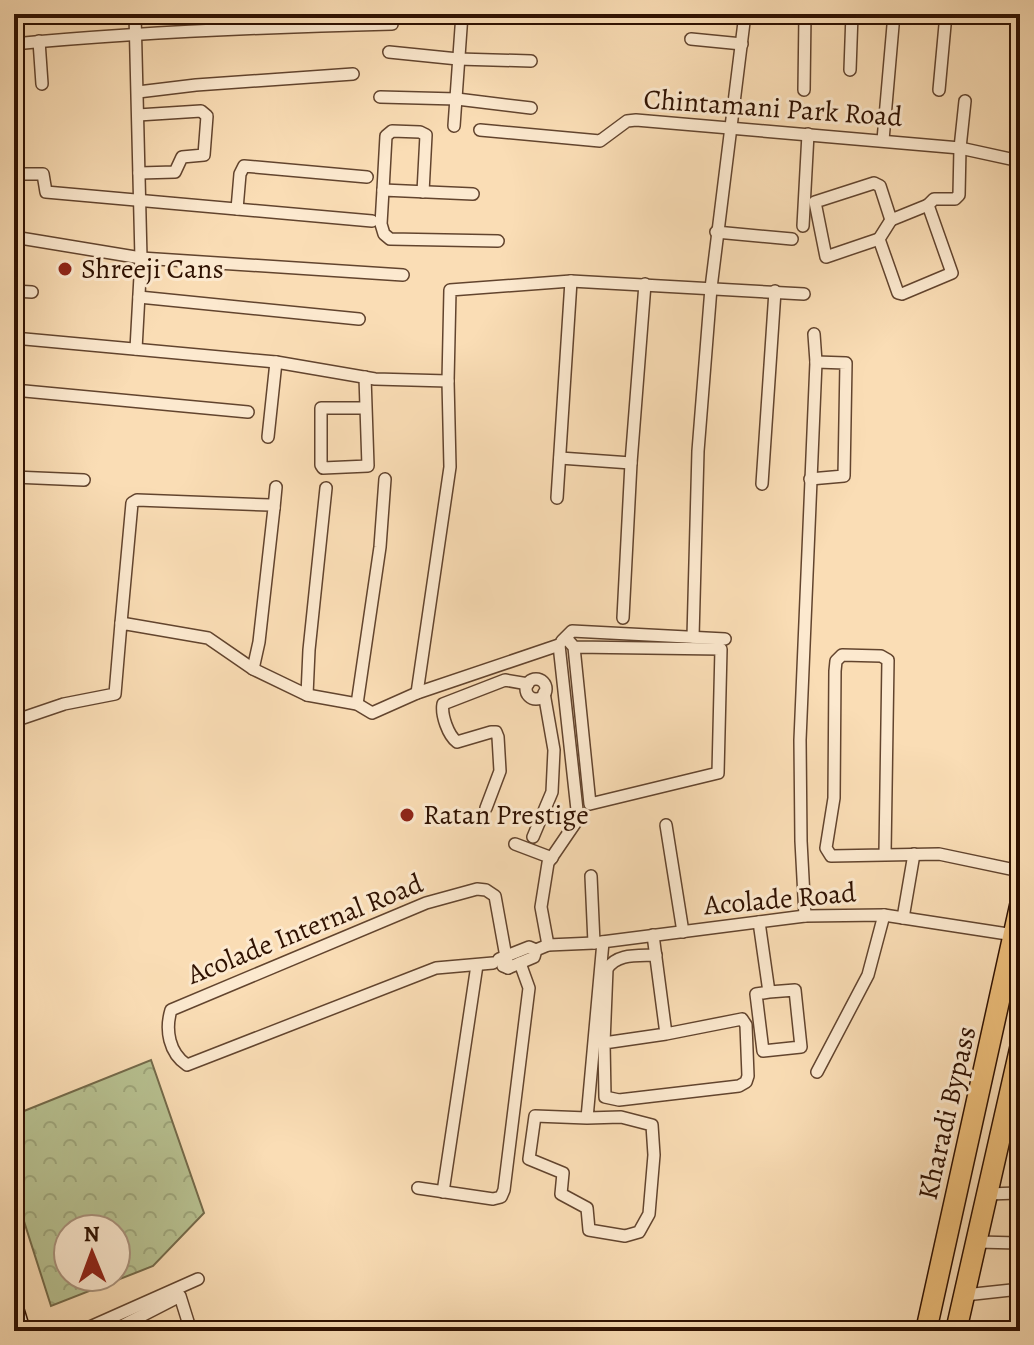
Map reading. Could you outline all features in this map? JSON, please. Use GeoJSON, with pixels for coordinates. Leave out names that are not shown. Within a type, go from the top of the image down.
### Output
{"type":"FeatureCollection","features":[{"type":"Feature","properties":{"kind":"highway","name":"Kharadi Bypass"},"geometry":{"type":"LineString","coordinates":[[926,1331],[1020,906]]}},
{"type":"Feature","properties":{"kind":"highway","name":"Kharadi Bypass"},"geometry":{"type":"LineString","coordinates":[[956,1331],[1020,1049]]}},
{"type":"Feature","properties":{"kind":"street"},"geometry":{"type":"LineString","coordinates":[[135,14],[141,258],[136,349]]}},
{"type":"Feature","properties":{"kind":"street"},"geometry":{"type":"LineString","coordinates":[[14,44],[255,27],[392,24],[393,14]]}},
{"type":"Feature","properties":{"kind":"street"},"geometry":{"type":"LineString","coordinates":[[454,126],[462,14]]}},
{"type":"Feature","properties":{"kind":"street"},"geometry":{"type":"LineString","coordinates":[[488,14],[533,16]]}},
{"type":"Feature","properties":{"kind":"street"},"geometry":{"type":"LineString","coordinates":[[693,637],[698,451],[711,288],[745,14]]}},
{"type":"Feature","properties":{"kind":"street"},"geometry":{"type":"LineString","coordinates":[[804,90],[805,14]]}},
{"type":"Feature","properties":{"kind":"street"},"geometry":{"type":"LineString","coordinates":[[850,70],[852,14]]}},
{"type":"Feature","properties":{"kind":"street"},"geometry":{"type":"LineString","coordinates":[[883,140],[894,14]]}},
{"type":"Feature","properties":{"kind":"street"},"geometry":{"type":"LineString","coordinates":[[939,90],[946,14]]}},
{"type":"Feature","properties":{"kind":"street"},"geometry":{"type":"LineString","coordinates":[[691,39],[742,44]]}},
{"type":"Feature","properties":{"kind":"street"},"geometry":{"type":"LineString","coordinates":[[39,41],[42,84]]}},
{"type":"Feature","properties":{"kind":"street"},"geometry":{"type":"LineString","coordinates":[[389,52],[458,59],[531,61]]}},
{"type":"Feature","properties":{"kind":"street"},"geometry":{"type":"LineString","coordinates":[[138,92],[353,74]]}},
{"type":"Feature","properties":{"kind":"street"},"geometry":{"type":"LineString","coordinates":[[380,97],[457,99],[531,108]]}},
{"type":"Feature","properties":{"kind":"street"},"geometry":{"type":"LineString","coordinates":[[891,220],[880,186],[874,183],[815,202],[826,257],[879,239],[891,220],[928,205],[934,199],[957,198],[965,101]]}},
{"type":"Feature","properties":{"kind":"street"},"geometry":{"type":"LineString","coordinates":[[138,115],[201,111],[207,116],[204,155],[182,157],[175,172],[139,173]]}},
{"type":"Feature","properties":{"kind":"street","name":"Chintamani Park Road"},"geometry":{"type":"LineString","coordinates":[[480,130],[600,141],[627,121],[636,120],[960,148],[1020,161]]}},
{"type":"Feature","properties":{"kind":"street"},"geometry":{"type":"LineString","coordinates":[[423,192],[426,135],[392,131],[386,136],[381,224],[384,234],[390,239],[498,241]]}},
{"type":"Feature","properties":{"kind":"street"},"geometry":{"type":"LineString","coordinates":[[803,226],[808,134]]}},
{"type":"Feature","properties":{"kind":"street"},"geometry":{"type":"LineString","coordinates":[[237,209],[240,174],[244,166],[367,177]]}},
{"type":"Feature","properties":{"kind":"street"},"geometry":{"type":"LineString","coordinates":[[14,174],[43,174],[46,192],[372,221]]}},
{"type":"Feature","properties":{"kind":"street"},"geometry":{"type":"LineString","coordinates":[[383,190],[473,194]]}},
{"type":"Feature","properties":{"kind":"street"},"geometry":{"type":"LineString","coordinates":[[879,239],[898,293],[950,275],[952,269],[928,205]]}},
{"type":"Feature","properties":{"kind":"street"},"geometry":{"type":"LineString","coordinates":[[716,232],[792,239]]}},
{"type":"Feature","properties":{"kind":"street"},"geometry":{"type":"LineString","coordinates":[[14,237],[141,258],[403,275]]}},
{"type":"Feature","properties":{"kind":"street"},"geometry":{"type":"LineString","coordinates":[[557,498],[571,281]]}},
{"type":"Feature","properties":{"kind":"street"},"geometry":{"type":"LineString","coordinates":[[417,693],[450,467],[450,290],[571,281],[804,294]]}},
{"type":"Feature","properties":{"kind":"street"},"geometry":{"type":"LineString","coordinates":[[623,618],[645,284]]}},
{"type":"Feature","properties":{"kind":"street"},"geometry":{"type":"LineString","coordinates":[[14,291],[32,292]]}},
{"type":"Feature","properties":{"kind":"street"},"geometry":{"type":"LineString","coordinates":[[762,484],[775,291]]}},
{"type":"Feature","properties":{"kind":"street"},"geometry":{"type":"LineString","coordinates":[[139,297],[359,319]]}},
{"type":"Feature","properties":{"kind":"street"},"geometry":{"type":"LineString","coordinates":[[805,916],[800,740],[816,362],[814,334]]}},
{"type":"Feature","properties":{"kind":"street"},"geometry":{"type":"LineString","coordinates":[[14,338],[276,362],[365,377],[448,381]]}},
{"type":"Feature","properties":{"kind":"street"},"geometry":{"type":"LineString","coordinates":[[268,437],[276,362]]}},
{"type":"Feature","properties":{"kind":"street"},"geometry":{"type":"LineString","coordinates":[[810,479],[844,476],[846,363],[816,362]]}},
{"type":"Feature","properties":{"kind":"street"},"geometry":{"type":"LineString","coordinates":[[365,377],[368,466],[323,468],[321,408],[365,408]]}},
{"type":"Feature","properties":{"kind":"street"},"geometry":{"type":"LineString","coordinates":[[14,390],[248,412]]}},
{"type":"Feature","properties":{"kind":"street"},"geometry":{"type":"LineString","coordinates":[[560,458],[631,463]]}},
{"type":"Feature","properties":{"kind":"street"},"geometry":{"type":"LineString","coordinates":[[14,477],[84,480]]}},
{"type":"Feature","properties":{"kind":"street"},"geometry":{"type":"LineString","coordinates":[[357,704],[380,547],[385,479]]}},
{"type":"Feature","properties":{"kind":"street"},"geometry":{"type":"LineString","coordinates":[[253,669],[259,642],[276,487]]}},
{"type":"Feature","properties":{"kind":"street"},"geometry":{"type":"LineString","coordinates":[[307,695],[326,488]]}},
{"type":"Feature","properties":{"kind":"street"},"geometry":{"type":"LineString","coordinates":[[14,721],[64,704],[115,694],[132,503],[137,500],[270,505],[274,508]]}},
{"type":"Feature","properties":{"kind":"street"},"geometry":{"type":"LineString","coordinates":[[121,623],[208,638],[253,669],[307,695],[357,704],[372,713],[417,693],[566,643],[721,649],[718,773],[590,804],[566,643]]}},
{"type":"Feature","properties":{"kind":"street"},"geometry":{"type":"LineString","coordinates":[[508,968],[534,957],[542,947],[541,907],[548,863],[578,819],[563,669],[566,643],[572,631],[725,639]]}},
{"type":"Feature","properties":{"kind":"street"},"geometry":{"type":"LineString","coordinates":[[885,853],[888,660],[881,656],[842,655],[836,661],[835,671],[834,798],[826,848],[831,856],[939,854],[1020,871]]}},
{"type":"Feature","properties":{"kind":"street"},"geometry":{"type":"LineString","coordinates":[[486,808],[500,771],[496,732],[457,742],[452,738],[442,710],[443,704],[505,680],[528,684],[530,697],[540,698],[544,688],[563,669]]}},
{"type":"Feature","properties":{"kind":"street"},"geometry":{"type":"LineString","coordinates":[[533,837],[552,792],[554,750],[544,688]]}},
{"type":"Feature","properties":{"kind":"street"},"geometry":{"type":"LineString","coordinates":[[666,825],[683,932]]}},
{"type":"Feature","properties":{"kind":"street"},"geometry":{"type":"LineString","coordinates":[[515,844],[552,858]]}},
{"type":"Feature","properties":{"kind":"street"},"geometry":{"type":"LineString","coordinates":[[903,918],[914,854]]}},
{"type":"Feature","properties":{"kind":"street"},"geometry":{"type":"LineString","coordinates":[[587,1118],[598,942],[591,876]]}},
{"type":"Feature","properties":{"kind":"street","name":"Acolade Internal Road"},"geometry":{"type":"LineString","coordinates":[[477,889],[495,896],[508,968],[493,963],[436,968],[187,1065],[177,1059],[167,1024],[171,1010],[426,903],[477,889]]}},
{"type":"Feature","properties":{"kind":"street"},"geometry":{"type":"LineString","coordinates":[[817,1072],[868,975],[884,915]]}},
{"type":"Feature","properties":{"kind":"street","name":"Acolade Road"},"geometry":{"type":"LineString","coordinates":[[542,947],[805,916],[884,915],[1014,935]]}},
{"type":"Feature","properties":{"kind":"street"},"geometry":{"type":"LineString","coordinates":[[759,922],[769,992]]}},
{"type":"Feature","properties":{"kind":"street"},"geometry":{"type":"LineString","coordinates":[[653,935],[666,1034]]}},
{"type":"Feature","properties":{"kind":"street","name":"Acolade Internal Road"},"geometry":{"type":"LineString","coordinates":[[493,963],[504,955],[529,947],[542,947]]}},
{"type":"Feature","properties":{"kind":"street"},"geometry":{"type":"LineString","coordinates":[[604,1043],[742,1019],[746,1025],[746,1082],[739,1086],[619,1100],[605,1097],[603,1090],[604,1043],[607,969],[616,958],[656,955]]}},
{"type":"Feature","properties":{"kind":"street"},"geometry":{"type":"LineString","coordinates":[[418,1188],[493,1199],[501,1197],[529,988],[520,963]]}},
{"type":"Feature","properties":{"kind":"street"},"geometry":{"type":"LineString","coordinates":[[443,1192],[477,965]]}},
{"type":"Feature","properties":{"kind":"street"},"geometry":{"type":"LineString","coordinates":[[795,990],[801,1047],[763,1051],[756,994],[769,992],[795,990]]}},
{"type":"Feature","properties":{"kind":"street"},"geometry":{"type":"LineString","coordinates":[[535,1116],[587,1118],[621,1117],[652,1125],[654,1155],[649,1214],[639,1232],[625,1236],[589,1230],[587,1208],[561,1194],[563,1173],[529,1159],[535,1116]]}},
{"type":"Feature","properties":{"kind":"street"},"geometry":{"type":"LineString","coordinates":[[988,1194],[1020,1193]]}},
{"type":"Feature","properties":{"kind":"street"},"geometry":{"type":"LineString","coordinates":[[978,1242],[1020,1243]]}},
{"type":"Feature","properties":{"kind":"street"},"geometry":{"type":"LineString","coordinates":[[81,1331],[198,1279]]}},
{"type":"Feature","properties":{"kind":"street"},"geometry":{"type":"LineString","coordinates":[[965,1295],[1020,1289]]}},
{"type":"Feature","properties":{"kind":"street"},"geometry":{"type":"LineString","coordinates":[[112,1331],[180,1296],[190,1328],[184,1331]]}},
{"type":"Feature","properties":{"kind":"street"},"geometry":{"type":"LineString","coordinates":[[14,1305],[22,1331]]}},
{"type":"Feature","properties":{"kind":"green space"},"geometry":{"type":"Polygon","coordinates":[[[151,1060],[204,1213],[153,1266],[132,1274],[132,1213],[52,1213],[52,1293],[84,1293],[51,1306],[14,1190],[14,1115],[151,1060]]]}},
{"type":"Feature","properties":{"kind":"place","name":"Shreeji Cans"},"geometry":{"type":"Point","coordinates":[65,269]}},
{"type":"Feature","properties":{"kind":"place","name":"Ratan Prestige"},"geometry":{"type":"Point","coordinates":[407,815]}}]}
